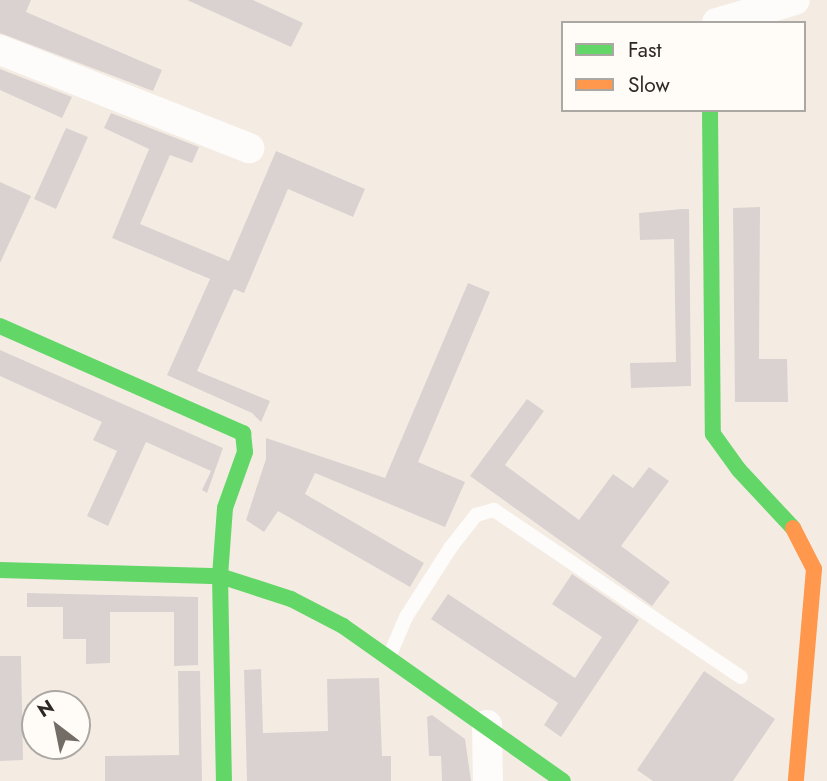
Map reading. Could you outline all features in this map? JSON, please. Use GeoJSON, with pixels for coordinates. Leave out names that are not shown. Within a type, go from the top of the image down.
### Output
{"type":"FeatureCollection","features":[{"type":"Feature","properties":{"kind":"street"},"geometry":{"type":"LineString","coordinates":[[724,21],[795,0]]}},
{"type":"Feature","properties":{"kind":"street"},"geometry":{"type":"LineString","coordinates":[[0,50],[249,148]]}},
{"type":"Feature","properties":{"kind":"street"},"geometry":{"type":"LineString","coordinates":[[710,112],[713,434],[739,470],[797,532],[821,568],[796,781]]}},
{"type":"Feature","properties":{"kind":"street"},"geometry":{"type":"LineString","coordinates":[[0,326],[243,433],[245,452],[225,508],[220,576],[224,781]]}},
{"type":"Feature","properties":{"kind":"street"},"geometry":{"type":"LineString","coordinates":[[0,570],[220,576],[291,599],[343,626],[563,781]]}},
{"type":"Feature","properties":{"kind":"street"},"geometry":{"type":"LineString","coordinates":[[486,725],[488,781]]}},
{"type":"Feature","properties":{"kind":"lane"},"geometry":{"type":"LineString","coordinates":[[389,659],[406,617],[451,547],[475,514],[494,510],[741,677]]}},
{"type":"Feature","properties":{"kind":"building"},"geometry":{"type":"Polygon","coordinates":[[[0,0],[31,0],[26,12],[162,70],[153,91],[0,33],[0,0]]]}},
{"type":"Feature","properties":{"kind":"building"},"geometry":{"type":"Polygon","coordinates":[[[187,0],[253,0],[303,23],[291,47],[187,0]]]}},
{"type":"Feature","properties":{"kind":"building"},"geometry":{"type":"Polygon","coordinates":[[[0,69],[72,97],[62,118],[0,90],[0,69]]]}},
{"type":"Feature","properties":{"kind":"building"},"geometry":{"type":"Polygon","coordinates":[[[111,113],[199,147],[192,163],[170,155],[140,224],[229,261],[276,151],[365,189],[353,217],[288,189],[244,293],[234,289],[197,371],[270,401],[261,422],[252,413],[167,375],[210,279],[112,238],[149,149],[104,128],[111,113]]]}},
{"type":"Feature","properties":{"kind":"building"},"geometry":{"type":"Polygon","coordinates":[[[66,128],[88,137],[56,209],[34,199],[66,128]]]}},
{"type":"Feature","properties":{"kind":"building"},"geometry":{"type":"Polygon","coordinates":[[[0,182],[31,196],[0,263],[0,182]]]}},
{"type":"Feature","properties":{"kind":"building"},"geometry":{"type":"Polygon","coordinates":[[[760,207],[759,359],[787,359],[788,402],[735,402],[733,208],[760,207]]]}},
{"type":"Feature","properties":{"kind":"building"},"geometry":{"type":"Polygon","coordinates":[[[689,209],[691,386],[631,388],[630,363],[676,362],[674,239],[640,240],[639,213],[689,209]]]}},
{"type":"Feature","properties":{"kind":"building"},"geometry":{"type":"Polygon","coordinates":[[[468,283],[490,292],[418,462],[465,482],[445,527],[315,473],[305,494],[424,563],[410,587],[278,511],[264,532],[246,520],[266,459],[266,438],[385,478],[468,283]]]}},
{"type":"Feature","properties":{"kind":"building"},"geometry":{"type":"Polygon","coordinates":[[[0,350],[223,448],[207,493],[202,490],[211,471],[146,442],[108,526],[87,516],[117,451],[93,440],[102,422],[0,376],[0,350]]]}},
{"type":"Feature","properties":{"kind":"building"},"geometry":{"type":"Polygon","coordinates":[[[527,399],[544,411],[505,465],[579,520],[613,474],[633,488],[649,467],[669,481],[621,546],[670,582],[652,606],[470,476],[527,399]]]}},
{"type":"Feature","properties":{"kind":"building"},"geometry":{"type":"Polygon","coordinates":[[[572,574],[639,620],[561,737],[544,725],[558,703],[431,619],[448,594],[575,678],[602,637],[552,604],[572,574]]]}},
{"type":"Feature","properties":{"kind":"building"},"geometry":{"type":"Polygon","coordinates":[[[27,593],[198,597],[198,665],[174,666],[174,612],[110,612],[110,663],[86,664],[86,639],[63,639],[63,607],[27,607],[27,593]]]}},
{"type":"Feature","properties":{"kind":"building"},"geometry":{"type":"Polygon","coordinates":[[[0,656],[21,656],[23,760],[0,761],[0,656]]]}},
{"type":"Feature","properties":{"kind":"building"},"geometry":{"type":"Polygon","coordinates":[[[261,669],[263,733],[328,731],[327,679],[379,678],[382,756],[391,756],[391,781],[247,781],[244,670],[261,669]]]}},
{"type":"Feature","properties":{"kind":"building"},"geometry":{"type":"Polygon","coordinates":[[[178,671],[200,671],[202,781],[105,781],[105,756],[179,755],[178,671]]]}},
{"type":"Feature","properties":{"kind":"building"},"geometry":{"type":"Polygon","coordinates":[[[704,671],[775,719],[733,781],[653,781],[637,770],[704,671]]]}},
{"type":"Feature","properties":{"kind":"building"},"geometry":{"type":"Polygon","coordinates":[[[432,715],[465,739],[471,781],[442,781],[441,756],[429,756],[427,717],[432,715]]]}},
{"type":"Feature","properties":{"kind":"traffic: fast"},"geometry":{"type":"LineString","coordinates":[[710,112],[713,434],[739,470],[793,528]]}},
{"type":"Feature","properties":{"kind":"traffic: fast"},"geometry":{"type":"LineString","coordinates":[[0,326],[243,433],[245,452],[225,508],[220,576],[224,781]]}},
{"type":"Feature","properties":{"kind":"traffic: fast"},"geometry":{"type":"LineString","coordinates":[[0,570],[220,576],[291,599],[343,626],[563,781]]}},
{"type":"Feature","properties":{"kind":"traffic: slow"},"geometry":{"type":"LineString","coordinates":[[793,528],[814,569],[796,781]]}}]}
